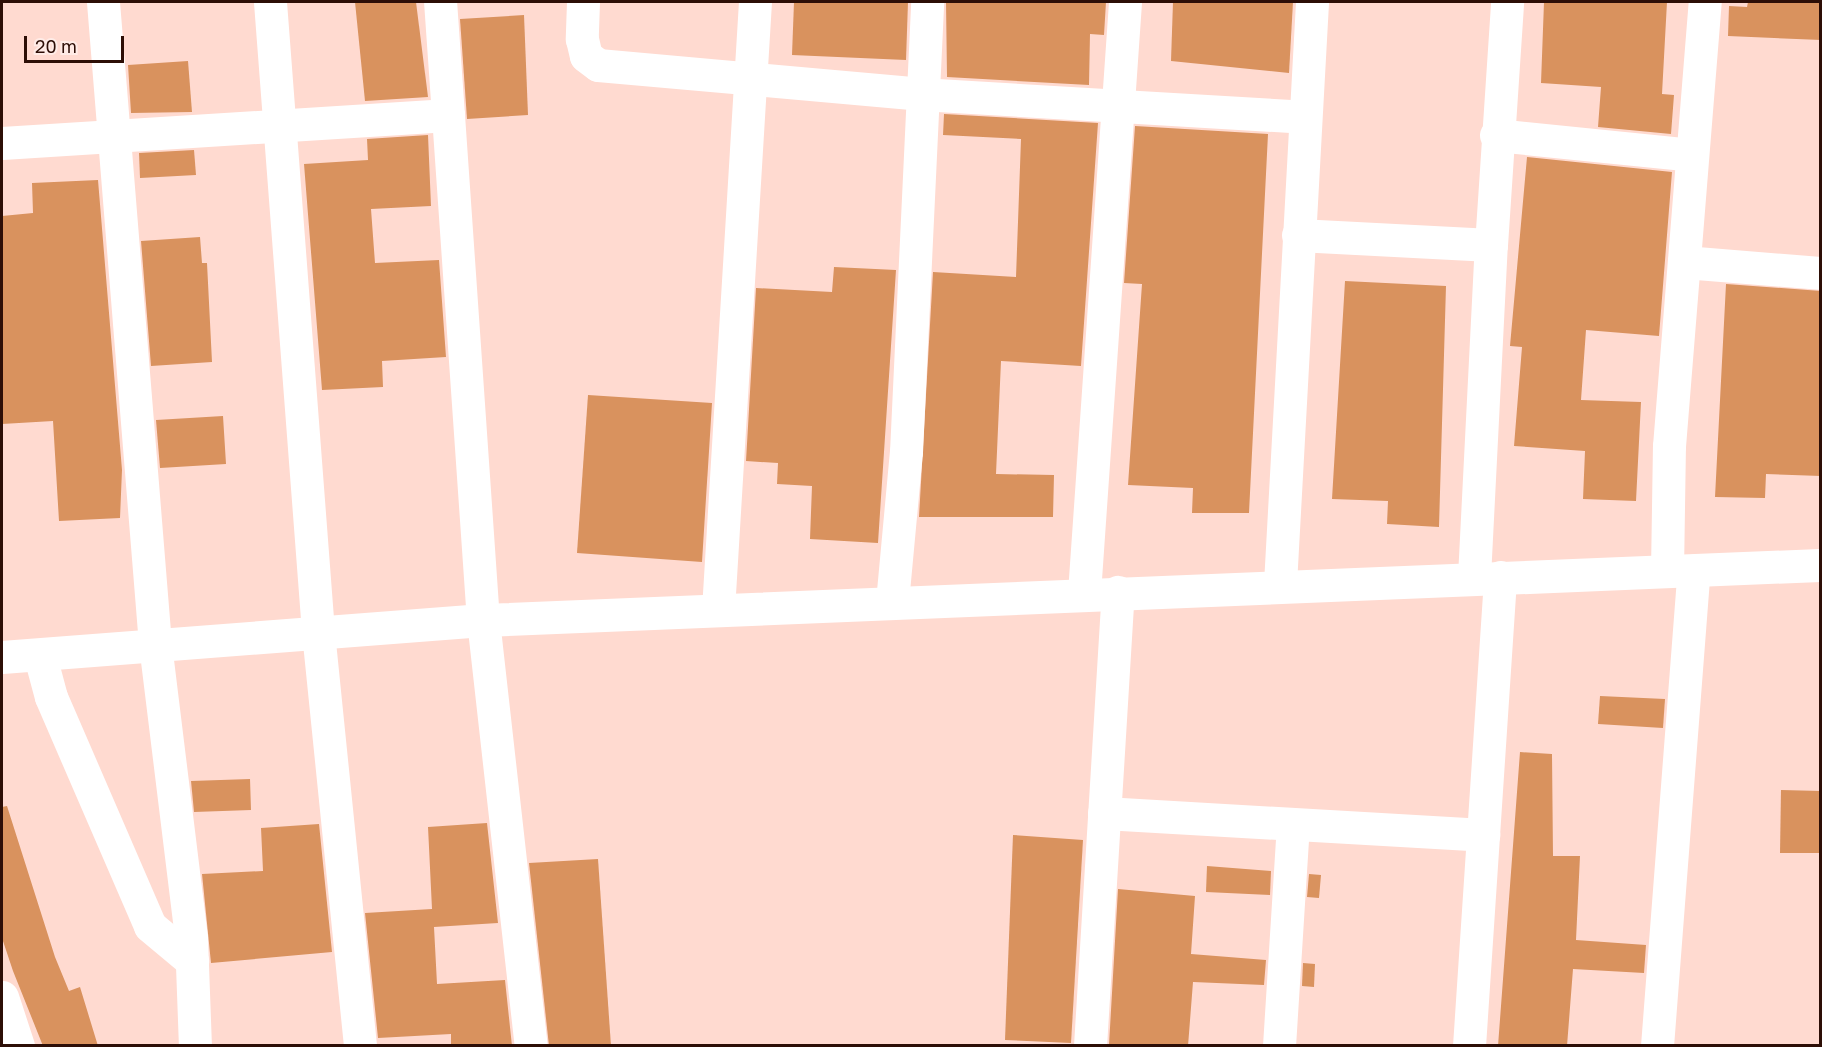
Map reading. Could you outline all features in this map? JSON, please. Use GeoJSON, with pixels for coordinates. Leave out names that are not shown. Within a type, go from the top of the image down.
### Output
{"type":"FeatureCollection","features":[{"type":"Feature","properties":{"kind":"street"},"geometry":{"type":"LineString","coordinates":[[103,2],[155,644],[192,961],[195,1046]]}},
{"type":"Feature","properties":{"kind":"street"},"geometry":{"type":"LineString","coordinates":[[270,2],[318,632],[360,1046]]}},
{"type":"Feature","properties":{"kind":"street"},"geometry":{"type":"LineString","coordinates":[[440,2],[483,620],[531,1046]]}},
{"type":"Feature","properties":{"kind":"street"},"geometry":{"type":"LineString","coordinates":[[583,2],[582,39],[586,56],[598,65],[751,81],[920,94],[1119,108],[1303,117]]}},
{"type":"Feature","properties":{"kind":"street"},"geometry":{"type":"LineString","coordinates":[[718,610],[755,2]]}},
{"type":"Feature","properties":{"kind":"street"},"geometry":{"type":"LineString","coordinates":[[892,602],[906,452],[920,94],[927,2]]}},
{"type":"Feature","properties":{"kind":"street"},"geometry":{"type":"LineString","coordinates":[[1084,593],[1125,2]]}},
{"type":"Feature","properties":{"kind":"street"},"geometry":{"type":"LineString","coordinates":[[1280,584],[1303,117],[1312,2]]}},
{"type":"Feature","properties":{"kind":"street"},"geometry":{"type":"LineString","coordinates":[[1469,1046],[1483,836],[1491,245],[1496,135],[1507,2]]}},
{"type":"Feature","properties":{"kind":"street"},"geometry":{"type":"LineString","coordinates":[[1657,1046],[1680,570],[1669,446],[1706,2]]}},
{"type":"Feature","properties":{"kind":"street"},"geometry":{"type":"LineString","coordinates":[[2,143],[115,138],[448,115]]}},
{"type":"Feature","properties":{"kind":"street"},"geometry":{"type":"LineString","coordinates":[[1496,135],[1692,155]]}},
{"type":"Feature","properties":{"kind":"street"},"geometry":{"type":"LineString","coordinates":[[1298,235],[1491,245]]}},
{"type":"Feature","properties":{"kind":"street"},"geometry":{"type":"LineString","coordinates":[[1684,262],[1821,273]]}},
{"type":"Feature","properties":{"kind":"street"},"geometry":{"type":"LineString","coordinates":[[2,657],[40,656],[155,644],[483,620],[1280,584],[1821,565]]}},
{"type":"Feature","properties":{"kind":"street"},"geometry":{"type":"LineString","coordinates":[[1090,1046],[1118,592]]}},
{"type":"Feature","properties":{"kind":"street"},"geometry":{"type":"LineString","coordinates":[[40,656],[51,697],[150,926],[192,961]]}},
{"type":"Feature","properties":{"kind":"street"},"geometry":{"type":"LineString","coordinates":[[1104,813],[1483,836]]}},
{"type":"Feature","properties":{"kind":"street"},"geometry":{"type":"LineString","coordinates":[[1279,1046],[1293,824]]}},
{"type":"Feature","properties":{"kind":"street"},"geometry":{"type":"LineString","coordinates":[[2,997],[18,1046]]}},
{"type":"Feature","properties":{"kind":"building"},"geometry":{"type":"Polygon","coordinates":[[[355,2],[416,2],[428,97],[365,101],[355,2]]]}},
{"type":"Feature","properties":{"kind":"building"},"geometry":{"type":"Polygon","coordinates":[[[794,2],[908,2],[906,60],[792,55],[794,2]]]}},
{"type":"Feature","properties":{"kind":"building"},"geometry":{"type":"Polygon","coordinates":[[[946,2],[1106,2],[1104,35],[1090,34],[1089,85],[947,77],[946,2]]]}},
{"type":"Feature","properties":{"kind":"building"},"geometry":{"type":"Polygon","coordinates":[[[1173,2],[1293,2],[1289,73],[1171,61],[1173,2]]]}},
{"type":"Feature","properties":{"kind":"building"},"geometry":{"type":"Polygon","coordinates":[[[1544,2],[1667,2],[1662,94],[1674,95],[1671,134],[1598,127],[1601,87],[1541,83],[1544,2]]]}},
{"type":"Feature","properties":{"kind":"building"},"geometry":{"type":"Polygon","coordinates":[[[1748,2],[1821,2],[1821,40],[1728,36],[1729,6],[1747,7],[1748,2]]]}},
{"type":"Feature","properties":{"kind":"building"},"geometry":{"type":"Polygon","coordinates":[[[524,15],[528,115],[467,119],[460,19],[524,15]]]}},
{"type":"Feature","properties":{"kind":"building"},"geometry":{"type":"Polygon","coordinates":[[[188,61],[192,112],[131,113],[128,65],[188,61]]]}},
{"type":"Feature","properties":{"kind":"building"},"geometry":{"type":"Polygon","coordinates":[[[944,114],[1098,123],[1081,366],[1001,361],[996,474],[1054,475],[1053,517],[919,517],[933,272],[1016,277],[1021,139],[943,135],[944,114]]]}},
{"type":"Feature","properties":{"kind":"building"},"geometry":{"type":"Polygon","coordinates":[[[1135,126],[1268,134],[1249,513],[1192,513],[1193,488],[1128,485],[1142,284],[1124,283],[1135,126]]]}},
{"type":"Feature","properties":{"kind":"building"},"geometry":{"type":"Polygon","coordinates":[[[428,135],[431,206],[371,209],[375,263],[439,260],[446,357],[382,361],[383,387],[322,390],[304,164],[368,160],[367,139],[428,135]]]}},
{"type":"Feature","properties":{"kind":"building"},"geometry":{"type":"Polygon","coordinates":[[[194,150],[196,175],[140,178],[139,153],[194,150]]]}},
{"type":"Feature","properties":{"kind":"building"},"geometry":{"type":"Polygon","coordinates":[[[1527,157],[1672,172],[1659,336],[1586,330],[1581,400],[1641,402],[1636,501],[1583,499],[1585,451],[1514,446],[1522,347],[1510,346],[1527,157]]]}},
{"type":"Feature","properties":{"kind":"building"},"geometry":{"type":"Polygon","coordinates":[[[98,180],[122,470],[120,518],[59,521],[53,421],[2,424],[2,216],[33,213],[32,183],[98,180]]]}},
{"type":"Feature","properties":{"kind":"building"},"geometry":{"type":"Polygon","coordinates":[[[200,237],[202,263],[207,263],[212,362],[151,366],[141,241],[200,237]]]}},
{"type":"Feature","properties":{"kind":"building"},"geometry":{"type":"Polygon","coordinates":[[[834,267],[896,270],[878,543],[810,539],[812,486],[777,484],[778,463],[746,461],[756,288],[832,292],[834,267]]]}},
{"type":"Feature","properties":{"kind":"building"},"geometry":{"type":"Polygon","coordinates":[[[1345,281],[1446,286],[1439,527],[1387,524],[1388,501],[1332,499],[1345,281]]]}},
{"type":"Feature","properties":{"kind":"building"},"geometry":{"type":"Polygon","coordinates":[[[1726,284],[1821,291],[1821,476],[1766,474],[1765,498],[1715,497],[1726,284]]]}},
{"type":"Feature","properties":{"kind":"building"},"geometry":{"type":"Polygon","coordinates":[[[588,395],[712,403],[702,562],[577,553],[588,395]]]}},
{"type":"Feature","properties":{"kind":"building"},"geometry":{"type":"Polygon","coordinates":[[[223,416],[226,464],[160,468],[156,420],[223,416]]]}},
{"type":"Feature","properties":{"kind":"building"},"geometry":{"type":"Polygon","coordinates":[[[1600,696],[1665,699],[1663,728],[1598,724],[1600,696]]]}},
{"type":"Feature","properties":{"kind":"building"},"geometry":{"type":"Polygon","coordinates":[[[1520,752],[1552,754],[1553,856],[1580,856],[1576,940],[1646,945],[1644,973],[1573,969],[1567,1046],[1498,1046],[1520,752]]]}},
{"type":"Feature","properties":{"kind":"building"},"geometry":{"type":"Polygon","coordinates":[[[250,779],[251,810],[194,812],[191,781],[250,779]]]}},
{"type":"Feature","properties":{"kind":"building"},"geometry":{"type":"Polygon","coordinates":[[[1781,790],[1821,791],[1821,853],[1780,853],[1781,790]]]}},
{"type":"Feature","properties":{"kind":"building"},"geometry":{"type":"Polygon","coordinates":[[[7,806],[55,957],[69,991],[80,987],[98,1046],[43,1046],[13,971],[2,938],[2,807],[7,806]]]}},
{"type":"Feature","properties":{"kind":"building"},"geometry":{"type":"Polygon","coordinates":[[[487,823],[498,923],[434,927],[437,984],[505,980],[512,1046],[451,1046],[451,1034],[378,1038],[365,913],[432,909],[428,827],[487,823]]]}},
{"type":"Feature","properties":{"kind":"building"},"geometry":{"type":"Polygon","coordinates":[[[319,824],[332,952],[211,963],[202,874],[263,871],[261,828],[319,824]]]}},
{"type":"Feature","properties":{"kind":"building"},"geometry":{"type":"Polygon","coordinates":[[[1013,835],[1083,840],[1071,1043],[1005,1040],[1013,835]]]}},
{"type":"Feature","properties":{"kind":"building"},"geometry":{"type":"Polygon","coordinates":[[[598,859],[611,1046],[549,1046],[529,863],[598,859]]]}},
{"type":"Feature","properties":{"kind":"building"},"geometry":{"type":"Polygon","coordinates":[[[1207,866],[1271,871],[1270,895],[1206,892],[1207,866]]]}},
{"type":"Feature","properties":{"kind":"building"},"geometry":{"type":"Polygon","coordinates":[[[1309,874],[1321,875],[1319,898],[1307,897],[1309,874]]]}},
{"type":"Feature","properties":{"kind":"building"},"geometry":{"type":"Polygon","coordinates":[[[1118,889],[1195,896],[1191,954],[1266,960],[1264,985],[1193,982],[1188,1046],[1109,1045],[1118,889]]]}},
{"type":"Feature","properties":{"kind":"building"},"geometry":{"type":"Polygon","coordinates":[[[1303,963],[1315,964],[1314,987],[1302,986],[1303,963]]]}}]}
